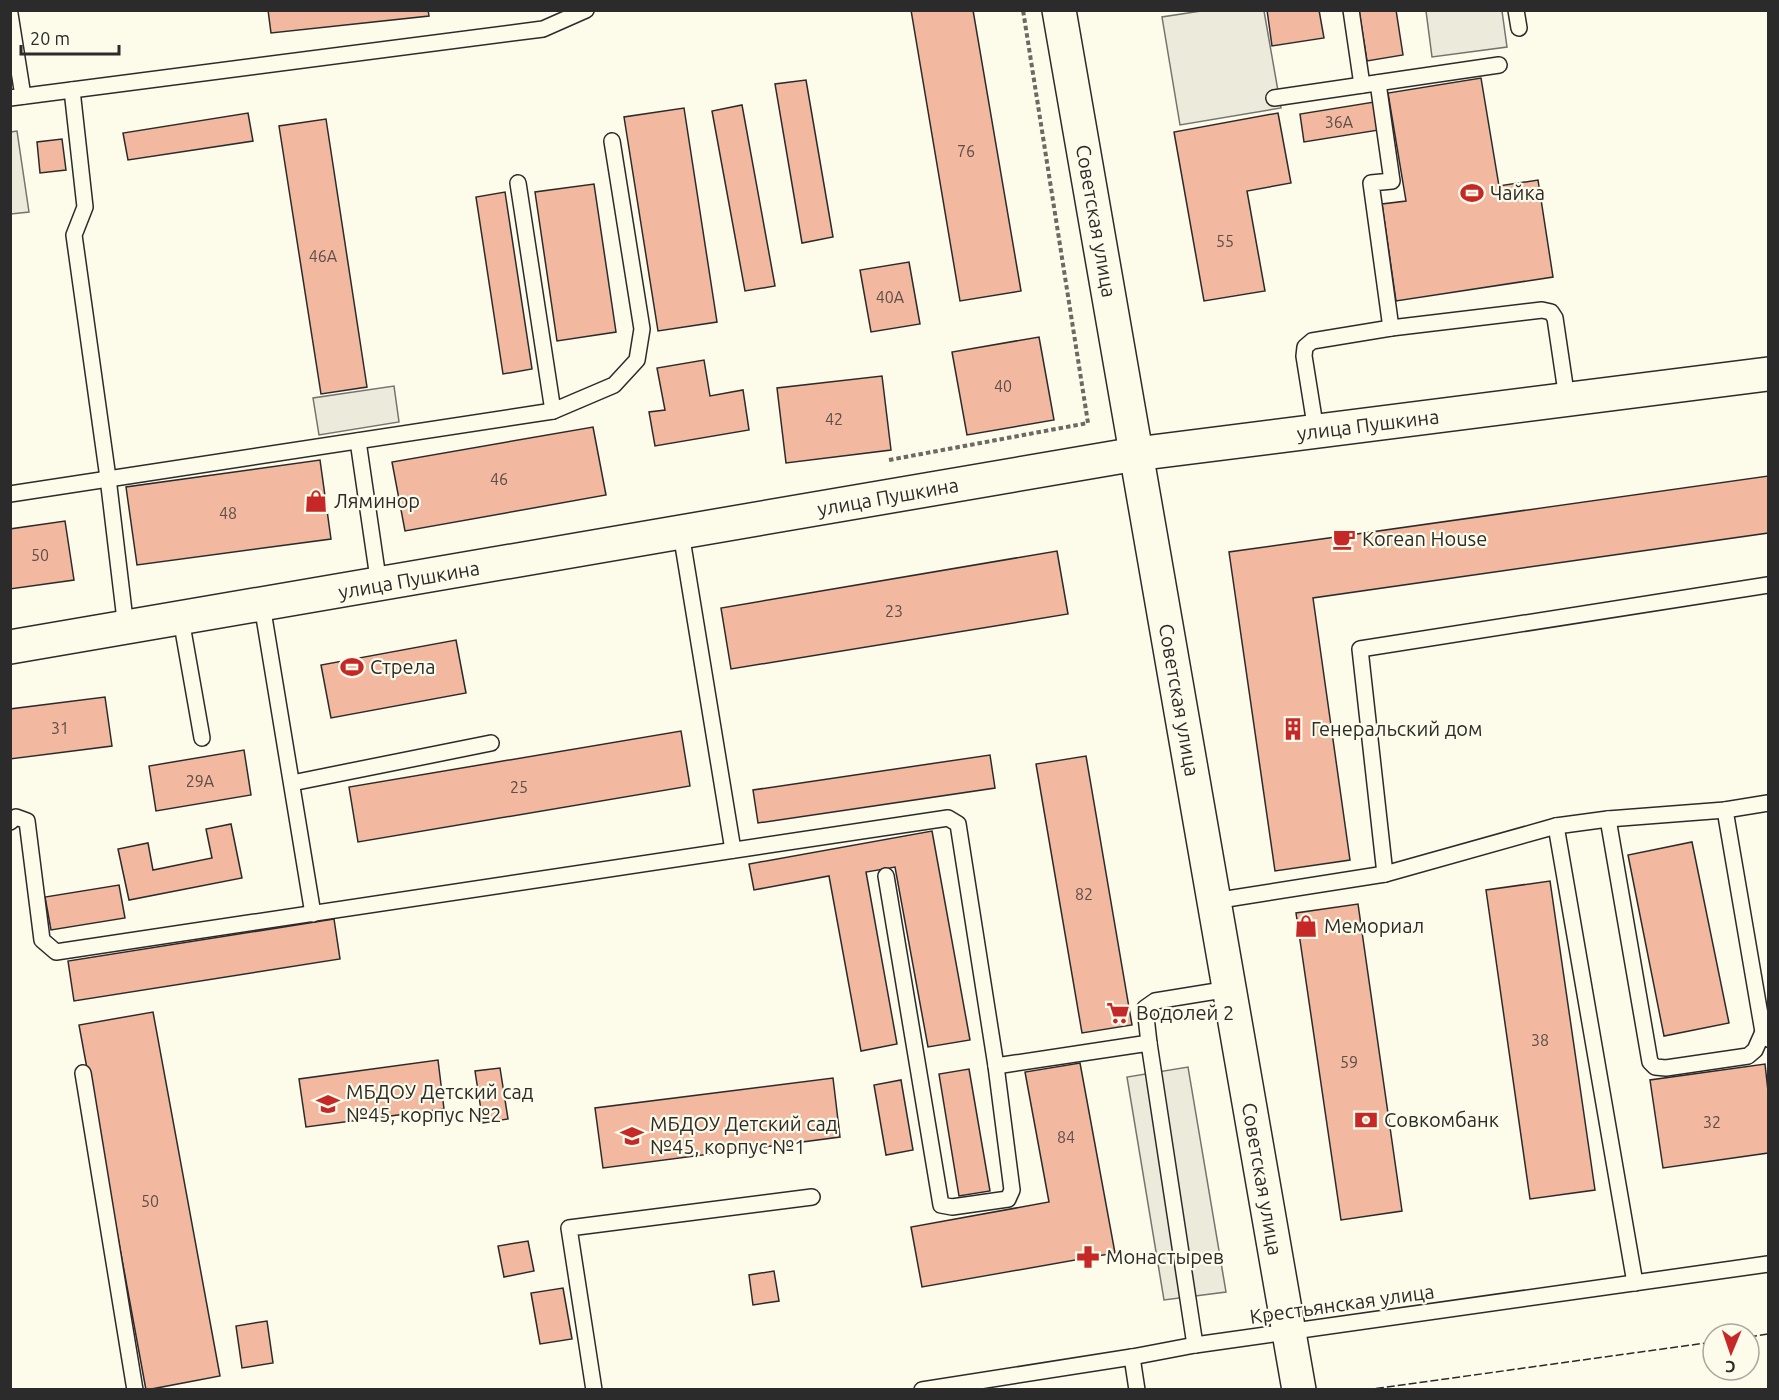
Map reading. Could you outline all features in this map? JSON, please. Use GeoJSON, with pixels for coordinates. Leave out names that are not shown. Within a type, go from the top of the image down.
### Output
{"type":"FeatureCollection","features":[{"type":"Feature","properties":{"kind":"main road","name":"Советская улица"},"geometry":{"type":"LineString","coordinates":[[1059,10],[1299,1389]]}},
{"type":"Feature","properties":{"kind":"main road","name":"улица Пушкина"},"geometry":{"type":"LineString","coordinates":[[10,647],[1136,454],[1768,374]]}},
{"type":"Feature","properties":{"kind":"lane"},"geometry":{"type":"LineString","coordinates":[[10,14],[17,97],[543,29],[586,10]]}},
{"type":"Feature","properties":{"kind":"lane"},"geometry":{"type":"LineString","coordinates":[[1351,10],[1362,85]]}},
{"type":"Feature","properties":{"kind":"lane"},"geometry":{"type":"LineString","coordinates":[[1516,10],[1519,28]]}},
{"type":"Feature","properties":{"kind":"lane"},"geometry":{"type":"LineString","coordinates":[[1274,98],[1499,66]]}},
{"type":"Feature","properties":{"kind":"lane"},"geometry":{"type":"LineString","coordinates":[[1378,83],[1392,181],[1371,183],[1391,328]]}},
{"type":"Feature","properties":{"kind":"lane"},"geometry":{"type":"LineString","coordinates":[[72,90],[85,207],[74,236],[108,478],[126,628]]}},
{"type":"Feature","properties":{"kind":"lane"},"geometry":{"type":"LineString","coordinates":[[10,494],[553,411],[614,385],[637,360],[642,329],[612,141]]}},
{"type":"Feature","properties":{"kind":"lane"},"geometry":{"type":"LineString","coordinates":[[518,183],[553,411]]}},
{"type":"Feature","properties":{"kind":"lane"},"geometry":{"type":"LineString","coordinates":[[1316,431],[1304,356],[1305,347],[1312,341],[1391,328],[1542,310],[1551,312],[1555,318],[1567,399]]}},
{"type":"Feature","properties":{"kind":"lane"},"geometry":{"type":"LineString","coordinates":[[358,441],[379,585]]}},
{"type":"Feature","properties":{"kind":"lane"},"geometry":{"type":"LineString","coordinates":[[681,533],[733,850]]}},
{"type":"Feature","properties":{"kind":"lane"},"geometry":{"type":"LineString","coordinates":[[1385,874],[1360,649],[1768,585]]}},
{"type":"Feature","properties":{"kind":"lane"},"geometry":{"type":"LineString","coordinates":[[262,604],[313,914]]}},
{"type":"Feature","properties":{"kind":"lane"},"geometry":{"type":"LineString","coordinates":[[181,619],[202,738]]}},
{"type":"Feature","properties":{"kind":"lane"},"geometry":{"type":"LineString","coordinates":[[292,783],[491,743]]}},
{"type":"Feature","properties":{"kind":"lane"},"geometry":{"type":"LineString","coordinates":[[1214,901],[1385,874],[1556,826],[1608,819],[1725,810],[1768,803]]}},
{"type":"Feature","properties":{"kind":"lane"},"geometry":{"type":"LineString","coordinates":[[1608,819],[1650,1062],[1655,1067],[1666,1068],[1748,1056],[1766,1036],[1725,810]]}},
{"type":"Feature","properties":{"kind":"lane"},"geometry":{"type":"LineString","coordinates":[[10,822],[16,817],[27,821],[42,940],[56,952],[948,818],[958,824],[996,1066],[1012,1190],[1008,1199],[952,1207],[941,1204],[886,876]]}},
{"type":"Feature","properties":{"kind":"lane"},"geometry":{"type":"LineString","coordinates":[[1556,826],[1635,1283]]}},
{"type":"Feature","properties":{"kind":"lane"},"geometry":{"type":"LineString","coordinates":[[1195,1345],[1149,1043],[1146,1008],[1155,1001],[1229,989]]}},
{"type":"Feature","properties":{"kind":"lane"},"geometry":{"type":"LineString","coordinates":[[996,1066],[1149,1043]]}},
{"type":"Feature","properties":{"kind":"lane"},"geometry":{"type":"LineString","coordinates":[[83,1073],[135,1389]]}},
{"type":"Feature","properties":{"kind":"lane"},"geometry":{"type":"LineString","coordinates":[[594,1389],[569,1228],[812,1197]]}},
{"type":"Feature","properties":{"kind":"lane","name":"Крестьянская улица"},"geometry":{"type":"LineString","coordinates":[[922,1389],[1132,1357],[1195,1345],[1768,1264]]}},
{"type":"Feature","properties":{"kind":"lane"},"geometry":{"type":"LineString","coordinates":[[1132,1357],[1137,1389]]}},
{"type":"Feature","properties":{"kind":"path"},"geometry":{"type":"LineString","coordinates":[[878,462],[1088,423],[1023,10]]}},
{"type":"Feature","properties":{"kind":"shaded area"},"geometry":{"type":"Polygon","coordinates":[[[1201,11],[1264,11],[1281,108],[1180,125],[1162,17],[1201,11]]]}},
{"type":"Feature","properties":{"kind":"shaded area"},"geometry":{"type":"Polygon","coordinates":[[[1426,11],[1502,11],[1507,47],[1432,57],[1426,11]]]}},
{"type":"Feature","properties":{"kind":"shaded area"},"geometry":{"type":"Polygon","coordinates":[[[17,131],[29,212],[11,214],[11,132],[17,131]]]}},
{"type":"Feature","properties":{"kind":"shaded area"},"geometry":{"type":"Polygon","coordinates":[[[394,386],[399,422],[319,435],[313,398],[394,386]]]}},
{"type":"Feature","properties":{"kind":"shaded area"},"geometry":{"type":"Polygon","coordinates":[[[1188,1067],[1226,1292],[1164,1300],[1127,1077],[1188,1067]]]}},
{"type":"Feature","properties":{"kind":"building"},"geometry":{"type":"Polygon","coordinates":[[[268,10],[428,10],[429,16],[271,33],[268,10]]]}},
{"type":"Feature","properties":{"kind":"building"},"geometry":{"type":"Polygon","coordinates":[[[911,10],[973,10],[1021,291],[960,301],[911,10]]]}},
{"type":"Feature","properties":{"kind":"building"},"geometry":{"type":"Polygon","coordinates":[[[1267,10],[1319,10],[1324,38],[1272,46],[1267,10]]]}},
{"type":"Feature","properties":{"kind":"building"},"geometry":{"type":"Polygon","coordinates":[[[1359,10],[1396,10],[1403,55],[1367,61],[1359,10]]]}},
{"type":"Feature","properties":{"kind":"building","name":"Чайка"},"geometry":{"type":"Polygon","coordinates":[[[1481,78],[1499,186],[1538,180],[1553,277],[1396,301],[1382,204],[1406,201],[1388,93],[1481,78]]]}},
{"type":"Feature","properties":{"kind":"building"},"geometry":{"type":"Polygon","coordinates":[[[806,80],[833,237],[802,243],[775,84],[806,80]]]}},
{"type":"Feature","properties":{"kind":"building"},"geometry":{"type":"Polygon","coordinates":[[[1374,102],[1379,130],[1304,142],[1300,114],[1374,102]]]}},
{"type":"Feature","properties":{"kind":"building"},"geometry":{"type":"Polygon","coordinates":[[[742,105],[775,286],[745,291],[712,111],[742,105]]]}},
{"type":"Feature","properties":{"kind":"building"},"geometry":{"type":"Polygon","coordinates":[[[684,108],[717,322],[658,331],[624,117],[684,108]]]}},
{"type":"Feature","properties":{"kind":"building"},"geometry":{"type":"Polygon","coordinates":[[[248,113],[253,141],[128,160],[123,133],[248,113]]]}},
{"type":"Feature","properties":{"kind":"building"},"geometry":{"type":"Polygon","coordinates":[[[1278,113],[1291,183],[1247,191],[1265,291],[1204,301],[1174,132],[1278,113]]]}},
{"type":"Feature","properties":{"kind":"building"},"geometry":{"type":"Polygon","coordinates":[[[326,119],[367,387],[321,394],[279,126],[326,119]]]}},
{"type":"Feature","properties":{"kind":"building"},"geometry":{"type":"Polygon","coordinates":[[[62,139],[66,170],[40,173],[37,142],[62,139]]]}},
{"type":"Feature","properties":{"kind":"building"},"geometry":{"type":"Polygon","coordinates":[[[594,184],[616,332],[557,341],[535,192],[594,184]]]}},
{"type":"Feature","properties":{"kind":"building"},"geometry":{"type":"Polygon","coordinates":[[[505,192],[532,369],[503,374],[476,197],[505,192]]]}},
{"type":"Feature","properties":{"kind":"building"},"geometry":{"type":"Polygon","coordinates":[[[909,262],[920,324],[871,332],[860,270],[909,262]]]}},
{"type":"Feature","properties":{"kind":"building"},"geometry":{"type":"Polygon","coordinates":[[[1039,337],[1054,420],[967,435],[952,352],[1039,337]]]}},
{"type":"Feature","properties":{"kind":"building"},"geometry":{"type":"Polygon","coordinates":[[[704,360],[710,396],[743,390],[749,430],[655,446],[649,412],[665,410],[657,368],[704,360]]]}},
{"type":"Feature","properties":{"kind":"building"},"geometry":{"type":"Polygon","coordinates":[[[882,376],[891,450],[786,463],[777,388],[882,376]]]}},
{"type":"Feature","properties":{"kind":"building"},"geometry":{"type":"Polygon","coordinates":[[[593,427],[606,495],[405,531],[392,462],[593,427]]]}},
{"type":"Feature","properties":{"kind":"building"},"geometry":{"type":"Polygon","coordinates":[[[320,460],[331,539],[137,565],[126,487],[320,460]]]}},
{"type":"Feature","properties":{"kind":"building","name":"Генеральский дом"},"geometry":{"type":"Polygon","coordinates":[[[1768,476],[1768,533],[1313,598],[1350,860],[1275,871],[1229,552],[1768,476]]]}},
{"type":"Feature","properties":{"kind":"building"},"geometry":{"type":"Polygon","coordinates":[[[65,521],[74,580],[10,589],[10,529],[65,521]]]}},
{"type":"Feature","properties":{"kind":"building"},"geometry":{"type":"Polygon","coordinates":[[[1057,551],[1068,614],[731,669],[721,608],[1057,551]]]}},
{"type":"Feature","properties":{"kind":"building"},"geometry":{"type":"Polygon","coordinates":[[[456,640],[466,693],[331,718],[321,665],[456,640]]]}},
{"type":"Feature","properties":{"kind":"building"},"geometry":{"type":"Polygon","coordinates":[[[105,697],[112,746],[10,759],[10,709],[105,697]]]}},
{"type":"Feature","properties":{"kind":"building"},"geometry":{"type":"Polygon","coordinates":[[[681,731],[690,786],[358,842],[349,787],[681,731]]]}},
{"type":"Feature","properties":{"kind":"building"},"geometry":{"type":"Polygon","coordinates":[[[244,750],[251,795],[156,811],[149,766],[244,750]]]}},
{"type":"Feature","properties":{"kind":"building"},"geometry":{"type":"Polygon","coordinates":[[[990,755],[995,788],[758,823],[753,790],[990,755]]]}},
{"type":"Feature","properties":{"kind":"building"},"geometry":{"type":"Polygon","coordinates":[[[1086,756],[1132,1025],[1082,1033],[1036,764],[1086,756]]]}},
{"type":"Feature","properties":{"kind":"building"},"geometry":{"type":"Polygon","coordinates":[[[231,824],[242,878],[129,900],[118,849],[148,843],[153,870],[212,858],[206,829],[231,824]]]}},
{"type":"Feature","properties":{"kind":"building"},"geometry":{"type":"Polygon","coordinates":[[[932,831],[970,1040],[928,1047],[895,867],[866,872],[897,1044],[861,1051],[829,876],[754,890],[749,864],[932,831]]]}},
{"type":"Feature","properties":{"kind":"building"},"geometry":{"type":"Polygon","coordinates":[[[1692,842],[1729,1023],[1664,1036],[1628,855],[1692,842]]]}},
{"type":"Feature","properties":{"kind":"building"},"geometry":{"type":"Polygon","coordinates":[[[1550,881],[1595,1190],[1530,1199],[1486,890],[1550,881]]]}},
{"type":"Feature","properties":{"kind":"building"},"geometry":{"type":"Polygon","coordinates":[[[119,885],[125,918],[51,930],[45,897],[119,885]]]}},
{"type":"Feature","properties":{"kind":"building"},"geometry":{"type":"Polygon","coordinates":[[[1358,904],[1402,1211],[1341,1220],[1296,913],[1358,904]]]}},
{"type":"Feature","properties":{"kind":"building"},"geometry":{"type":"Polygon","coordinates":[[[334,919],[340,959],[74,1001],[68,961],[334,919]]]}},
{"type":"Feature","properties":{"kind":"building"},"geometry":{"type":"Polygon","coordinates":[[[153,1012],[220,1376],[146,1390],[79,1025],[153,1012]]]}},
{"type":"Feature","properties":{"kind":"building"},"geometry":{"type":"Polygon","coordinates":[[[438,1060],[444,1109],[306,1127],[299,1079],[438,1060]]]}},
{"type":"Feature","properties":{"kind":"building"},"geometry":{"type":"Polygon","coordinates":[[[1080,1063],[1115,1253],[922,1287],[911,1227],[1049,1202],[1025,1072],[1080,1063]]]}},
{"type":"Feature","properties":{"kind":"building"},"geometry":{"type":"Polygon","coordinates":[[[1765,1064],[1768,1091],[1768,1153],[1663,1168],[1650,1080],[1765,1064]]]}},
{"type":"Feature","properties":{"kind":"building"},"geometry":{"type":"Polygon","coordinates":[[[500,1068],[508,1119],[483,1123],[475,1071],[500,1068]]]}},
{"type":"Feature","properties":{"kind":"building"},"geometry":{"type":"Polygon","coordinates":[[[969,1069],[990,1191],[959,1196],[939,1074],[969,1069]]]}},
{"type":"Feature","properties":{"kind":"building"},"geometry":{"type":"Polygon","coordinates":[[[833,1078],[840,1137],[603,1168],[595,1108],[833,1078]]]}},
{"type":"Feature","properties":{"kind":"building"},"geometry":{"type":"Polygon","coordinates":[[[901,1080],[913,1150],[886,1155],[874,1085],[901,1080]]]}},
{"type":"Feature","properties":{"kind":"building"},"geometry":{"type":"Polygon","coordinates":[[[528,1241],[534,1271],[504,1277],[498,1246],[528,1241]]]}},
{"type":"Feature","properties":{"kind":"building"},"geometry":{"type":"Polygon","coordinates":[[[774,1271],[779,1301],[753,1305],[749,1275],[774,1271]]]}},
{"type":"Feature","properties":{"kind":"building"},"geometry":{"type":"Polygon","coordinates":[[[563,1288],[572,1339],[540,1344],[531,1293],[563,1288]]]}},
{"type":"Feature","properties":{"kind":"building"},"geometry":{"type":"Polygon","coordinates":[[[267,1321],[273,1363],[242,1368],[236,1326],[267,1321]]]}},
{"type":"Feature","properties":{"kind":"fence"},"geometry":{"type":"LineString","coordinates":[[1761,1335],[1768,1334]]}},
{"type":"Feature","properties":{"kind":"fence"},"geometry":{"type":"LineString","coordinates":[[1365,1390],[1701,1344]]}},
{"type":"Feature","properties":{"kind":"place","name":"Чайка"},"geometry":{"type":"Point","coordinates":[1472,193]}},
{"type":"Feature","properties":{"kind":"place","name":"Ляминор"},"geometry":{"type":"Point","coordinates":[316,501]}},
{"type":"Feature","properties":{"kind":"place","name":"Korean House"},"geometry":{"type":"Point","coordinates":[1344,539]}},
{"type":"Feature","properties":{"kind":"place","name":"Стрела"},"geometry":{"type":"Point","coordinates":[352,667]}},
{"type":"Feature","properties":{"kind":"place","name":"Генеральский дом"},"geometry":{"type":"Point","coordinates":[1293,729]}},
{"type":"Feature","properties":{"kind":"place","name":"Мемориал"},"geometry":{"type":"Point","coordinates":[1306,926]}},
{"type":"Feature","properties":{"kind":"place","name":"Водолей 2"},"geometry":{"type":"Point","coordinates":[1118,1013]}},
{"type":"Feature","properties":{"kind":"place","name":"МБДОУ Детский сад №45, корпус №2"},"geometry":{"type":"Point","coordinates":[328,1104]}},
{"type":"Feature","properties":{"kind":"place","name":"Совкомбанк"},"geometry":{"type":"Point","coordinates":[1366,1120]}},
{"type":"Feature","properties":{"kind":"place","name":"МБДОУ Детский сад №45, корпус №1"},"geometry":{"type":"Point","coordinates":[632,1136]}},
{"type":"Feature","properties":{"kind":"place","name":"Монастырев"},"geometry":{"type":"Point","coordinates":[1088,1257]}}]}
